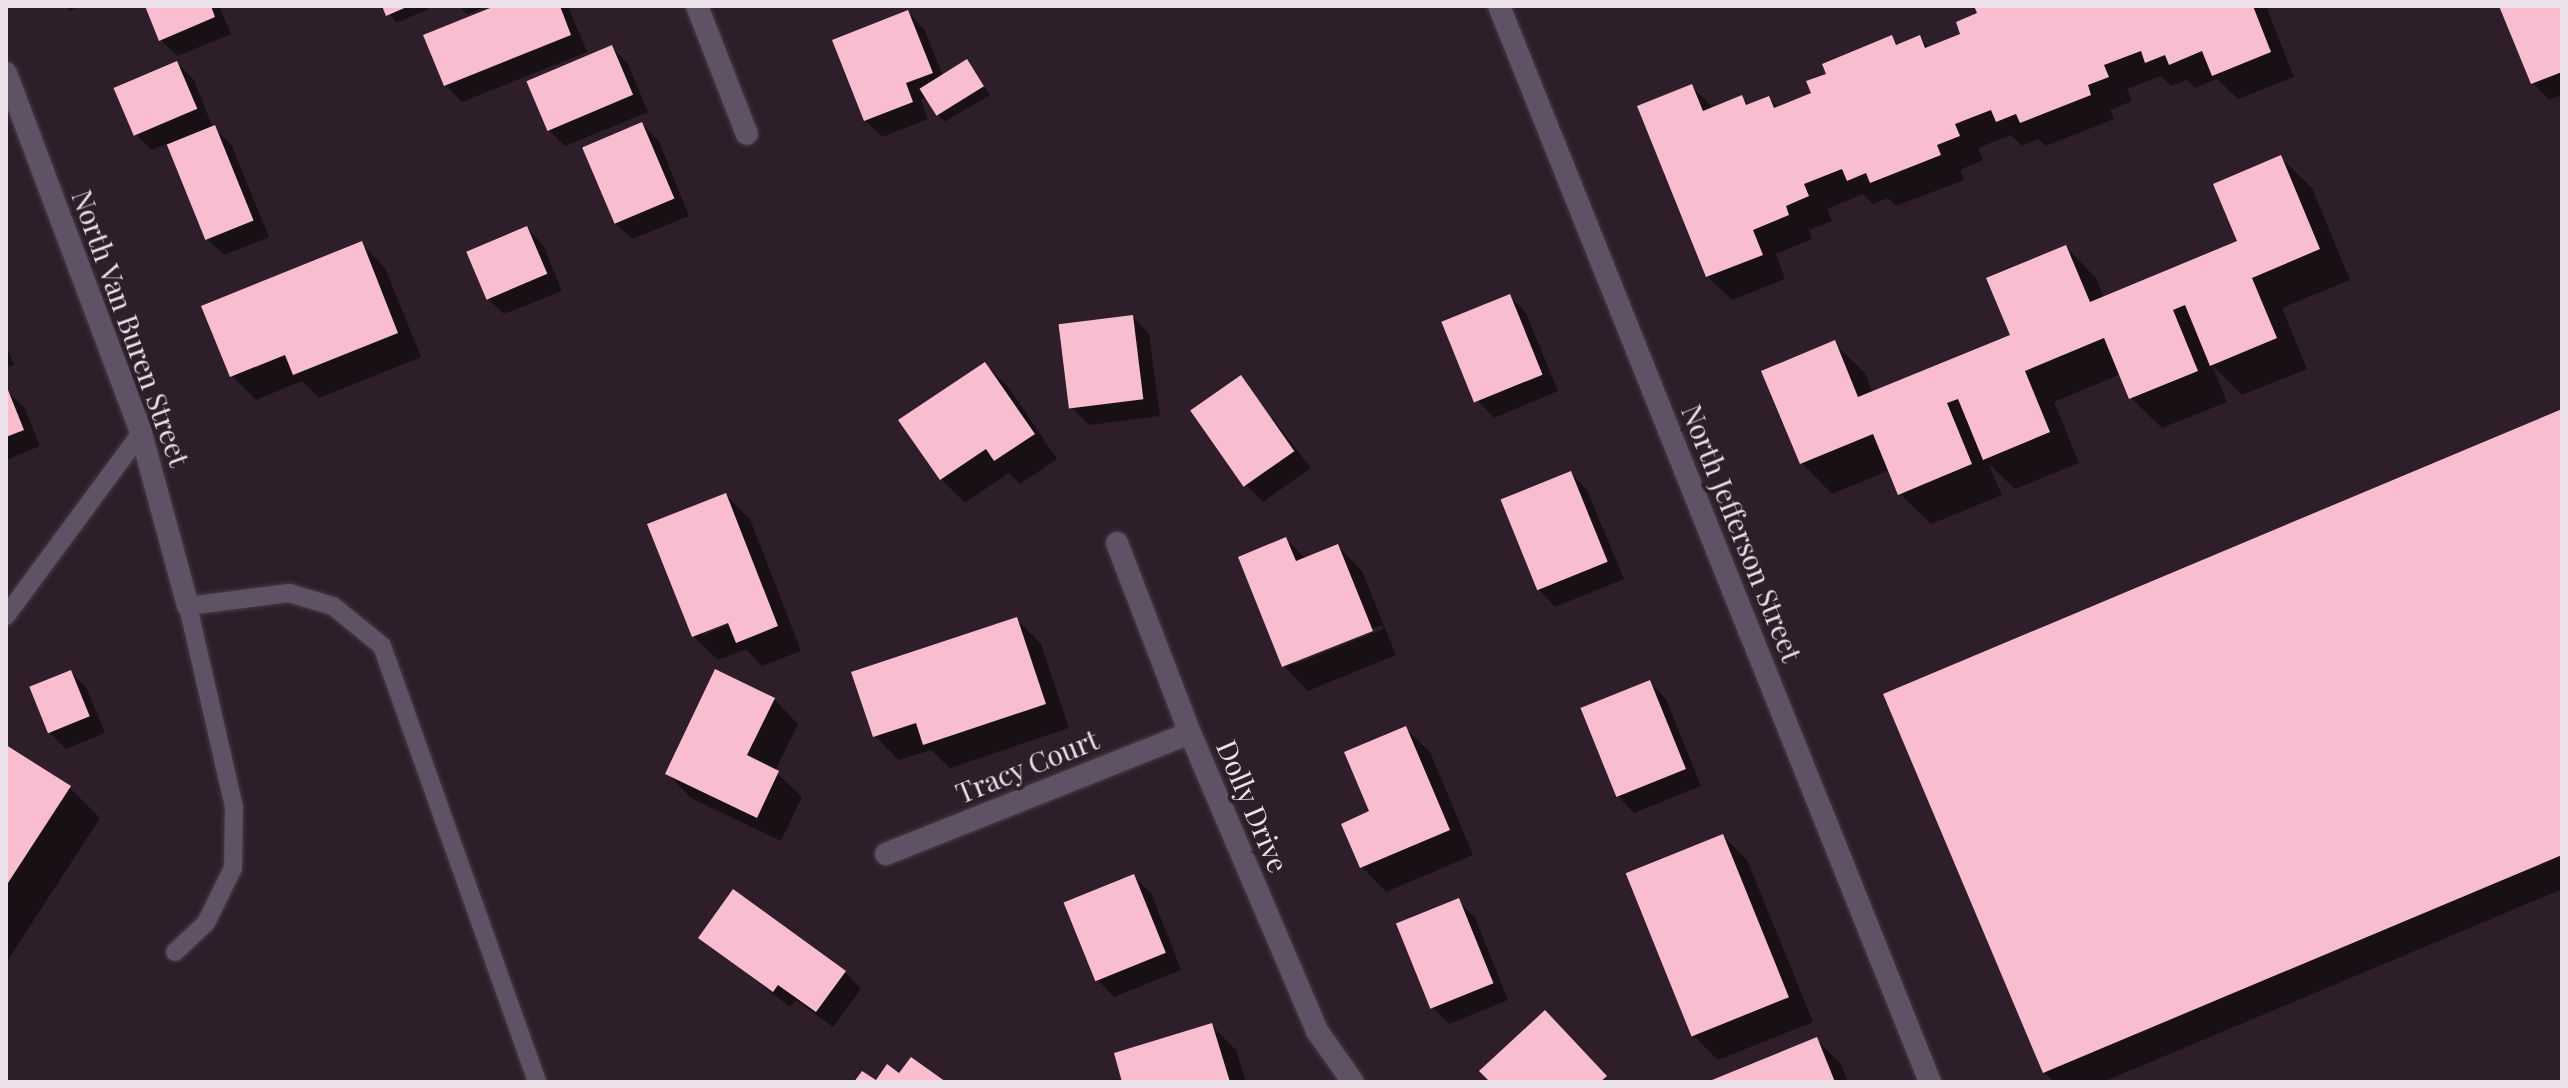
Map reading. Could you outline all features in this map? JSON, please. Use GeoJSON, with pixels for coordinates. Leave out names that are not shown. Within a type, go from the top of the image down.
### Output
{"type":"FeatureCollection","features":[{"type":"Feature","properties":{"kind":"street"},"geometry":{"type":"LineString","coordinates":[[697,6],[747,134]]}},
{"type":"Feature","properties":{"kind":"street","name":"North Jefferson Street"},"geometry":{"type":"LineString","coordinates":[[1499,6],[1930,1082]]}},
{"type":"Feature","properties":{"kind":"street","name":"North Van Buren Street"},"geometry":{"type":"LineString","coordinates":[[6,73],[141,433],[188,606]]}},
{"type":"Feature","properties":{"kind":"street","name":"Dolly Drive"},"geometry":{"type":"LineString","coordinates":[[1117,543],[1190,733],[1317,1031],[1353,1082]]}},
{"type":"Feature","properties":{"kind":"street","name":"Tracy Court"},"geometry":{"type":"LineString","coordinates":[[886,854],[1190,733]]}},
{"type":"Feature","properties":{"kind":"lane"},"geometry":{"type":"LineString","coordinates":[[6,616],[141,433]]}},
{"type":"Feature","properties":{"kind":"lane"},"geometry":{"type":"LineString","coordinates":[[175,952],[206,923],[233,868],[234,807],[188,606],[289,593],[333,606],[382,646],[537,1082]]}},
{"type":"Feature","properties":{"kind":"building"},"geometry":{"type":"Polygon","coordinates":[[[145,6],[211,6],[215,17],[159,41],[145,6]]]}},
{"type":"Feature","properties":{"kind":"building"},"geometry":{"type":"Polygon","coordinates":[[[382,6],[409,6],[386,16],[382,6]]]}},
{"type":"Feature","properties":{"kind":"building"},"geometry":{"type":"Polygon","coordinates":[[[495,6],[560,6],[571,35],[444,86],[423,35],[495,6]]]}},
{"type":"Feature","properties":{"kind":"building"},"geometry":{"type":"Polygon","coordinates":[[[1974,6],[2253,6],[2271,52],[2212,76],[2202,51],[2169,65],[2165,55],[2145,63],[2141,51],[2104,65],[2109,77],[2088,85],[2091,95],[2020,123],[2016,114],[1996,122],[1991,110],[1955,124],[1960,136],[1937,145],[1941,155],[1870,183],[1866,173],[1847,181],[1842,169],[1804,184],[1809,196],[1786,206],[1789,215],[1753,230],[1763,255],[1706,277],[1637,106],[1692,84],[1703,111],[1742,95],[1746,105],[1769,96],[1774,108],[1811,93],[1806,81],[1826,74],[1822,64],[1892,35],[1896,45],[1920,35],[1925,48],[1960,34],[1956,22],[1977,13],[1974,6]]]}},
{"type":"Feature","properties":{"kind":"building"},"geometry":{"type":"Polygon","coordinates":[[[2499,6],[2562,6],[2562,72],[2531,84],[2499,6]]]}},
{"type":"Feature","properties":{"kind":"building"},"geometry":{"type":"Polygon","coordinates":[[[908,10],[933,73],[906,83],[913,102],[864,121],[832,40],[908,10]]]}},
{"type":"Feature","properties":{"kind":"building"},"geometry":{"type":"Polygon","coordinates":[[[612,45],[633,95],[547,131],[526,81],[612,45]]]}},
{"type":"Feature","properties":{"kind":"building"},"geometry":{"type":"Polygon","coordinates":[[[967,59],[984,86],[936,116],[920,89],[967,59]]]}},
{"type":"Feature","properties":{"kind":"building"},"geometry":{"type":"Polygon","coordinates":[[[177,61],[197,109],[134,136],[113,88],[177,61]]]}},
{"type":"Feature","properties":{"kind":"building"},"geometry":{"type":"Polygon","coordinates":[[[642,122],[674,198],[615,224],[582,147],[642,122]]]}},
{"type":"Feature","properties":{"kind":"building"},"geometry":{"type":"Polygon","coordinates":[[[215,125],[254,220],[205,240],[167,144],[215,125]]]}},
{"type":"Feature","properties":{"kind":"building"},"geometry":{"type":"Polygon","coordinates":[[[2281,155],[2320,249],[2252,278],[2277,338],[2210,366],[2185,305],[2173,310],[2198,371],[2129,399],[2104,338],[2025,371],[2050,432],[1983,460],[1958,399],[1947,403],[1972,464],[1898,495],[1873,434],[1800,464],[1761,371],[1835,340],[1858,397],[2010,335],[1986,278],[2066,245],[2090,302],[2237,241],[2213,184],[2281,155]]]}},
{"type":"Feature","properties":{"kind":"building"},"geometry":{"type":"Polygon","coordinates":[[[527,226],[547,274],[487,300],[466,252],[527,226]]]}},
{"type":"Feature","properties":{"kind":"building"},"geometry":{"type":"Polygon","coordinates":[[[362,241],[398,333],[293,375],[285,355],[230,377],[201,306],[362,241]]]}},
{"type":"Feature","properties":{"kind":"building"},"geometry":{"type":"Polygon","coordinates":[[[1510,294],[1543,375],[1474,402],[1441,322],[1510,294]]]}},
{"type":"Feature","properties":{"kind":"building"},"geometry":{"type":"Polygon","coordinates":[[[1133,315],[1143,399],[1069,409],[1059,324],[1133,315]]]}},
{"type":"Feature","properties":{"kind":"building"},"geometry":{"type":"Polygon","coordinates":[[[985,362],[1035,434],[994,461],[986,449],[940,480],[898,420],[985,362]]]}},
{"type":"Feature","properties":{"kind":"building"},"geometry":{"type":"Polygon","coordinates":[[[1241,375],[1294,451],[1244,487],[1190,411],[1241,375]]]}},
{"type":"Feature","properties":{"kind":"building"},"geometry":{"type":"Polygon","coordinates":[[[6,385],[24,430],[6,437],[6,385]]]}},
{"type":"Feature","properties":{"kind":"building"},"geometry":{"type":"Polygon","coordinates":[[[2562,409],[2562,855],[2043,1073],[1883,694],[2562,409]]]}},
{"type":"Feature","properties":{"kind":"building"},"geometry":{"type":"Polygon","coordinates":[[[1571,471],[1608,562],[1537,590],[1501,499],[1571,471]]]}},
{"type":"Feature","properties":{"kind":"building"},"geometry":{"type":"Polygon","coordinates":[[[726,493],[778,626],[736,643],[728,623],[692,637],[647,524],[726,493]]]}},
{"type":"Feature","properties":{"kind":"building"},"geometry":{"type":"Polygon","coordinates":[[[1286,537],[1296,561],[1338,544],[1373,631],[1282,667],[1238,557],[1286,537]]]}},
{"type":"Feature","properties":{"kind":"building"},"geometry":{"type":"Polygon","coordinates":[[[1017,617],[1046,704],[923,745],[916,723],[873,737],[851,672],[1017,617]]]}},
{"type":"Feature","properties":{"kind":"building"},"geometry":{"type":"Polygon","coordinates":[[[715,669],[775,698],[747,755],[779,771],[757,818],[665,774],[715,669]]]}},
{"type":"Feature","properties":{"kind":"building"},"geometry":{"type":"Polygon","coordinates":[[[71,670],[90,716],[48,733],[29,687],[71,670]]]}},
{"type":"Feature","properties":{"kind":"building"},"geometry":{"type":"Polygon","coordinates":[[[1650,680],[1686,769],[1616,797],[1580,708],[1650,680]]]}},
{"type":"Feature","properties":{"kind":"building"},"geometry":{"type":"Polygon","coordinates":[[[1406,726],[1450,830],[1360,868],[1341,824],[1369,811],[1344,752],[1406,726]]]}},
{"type":"Feature","properties":{"kind":"building"},"geometry":{"type":"Polygon","coordinates":[[[6,745],[71,786],[6,886],[6,745]]]}},
{"type":"Feature","properties":{"kind":"building"},"geometry":{"type":"Polygon","coordinates":[[[1723,834],[1789,997],[1692,1037],[1626,873],[1723,834]]]}},
{"type":"Feature","properties":{"kind":"building"},"geometry":{"type":"Polygon","coordinates":[[[1134,874],[1166,953],[1095,981],[1064,902],[1134,874]]]}},
{"type":"Feature","properties":{"kind":"building"},"geometry":{"type":"Polygon","coordinates":[[[733,889],[846,971],[816,1012],[778,985],[773,992],[698,938],[733,889]]]}},
{"type":"Feature","properties":{"kind":"building"},"geometry":{"type":"Polygon","coordinates":[[[1459,898],[1493,983],[1430,1009],[1396,923],[1459,898]]]}},
{"type":"Feature","properties":{"kind":"building"},"geometry":{"type":"Polygon","coordinates":[[[1545,1010],[1607,1076],[1600,1082],[1490,1082],[1479,1071],[1545,1010]]]}},
{"type":"Feature","properties":{"kind":"building"},"geometry":{"type":"Polygon","coordinates":[[[1212,1023],[1230,1082],[1122,1082],[1114,1053],[1212,1023]]]}},
{"type":"Feature","properties":{"kind":"building"},"geometry":{"type":"Polygon","coordinates":[[[1817,1037],[1835,1082],[1707,1082],[1817,1037]]]}},
{"type":"Feature","properties":{"kind":"building"},"geometry":{"type":"Polygon","coordinates":[[[911,1057],[946,1082],[854,1082],[862,1071],[876,1080],[887,1064],[899,1073],[911,1057]]]}}]}
